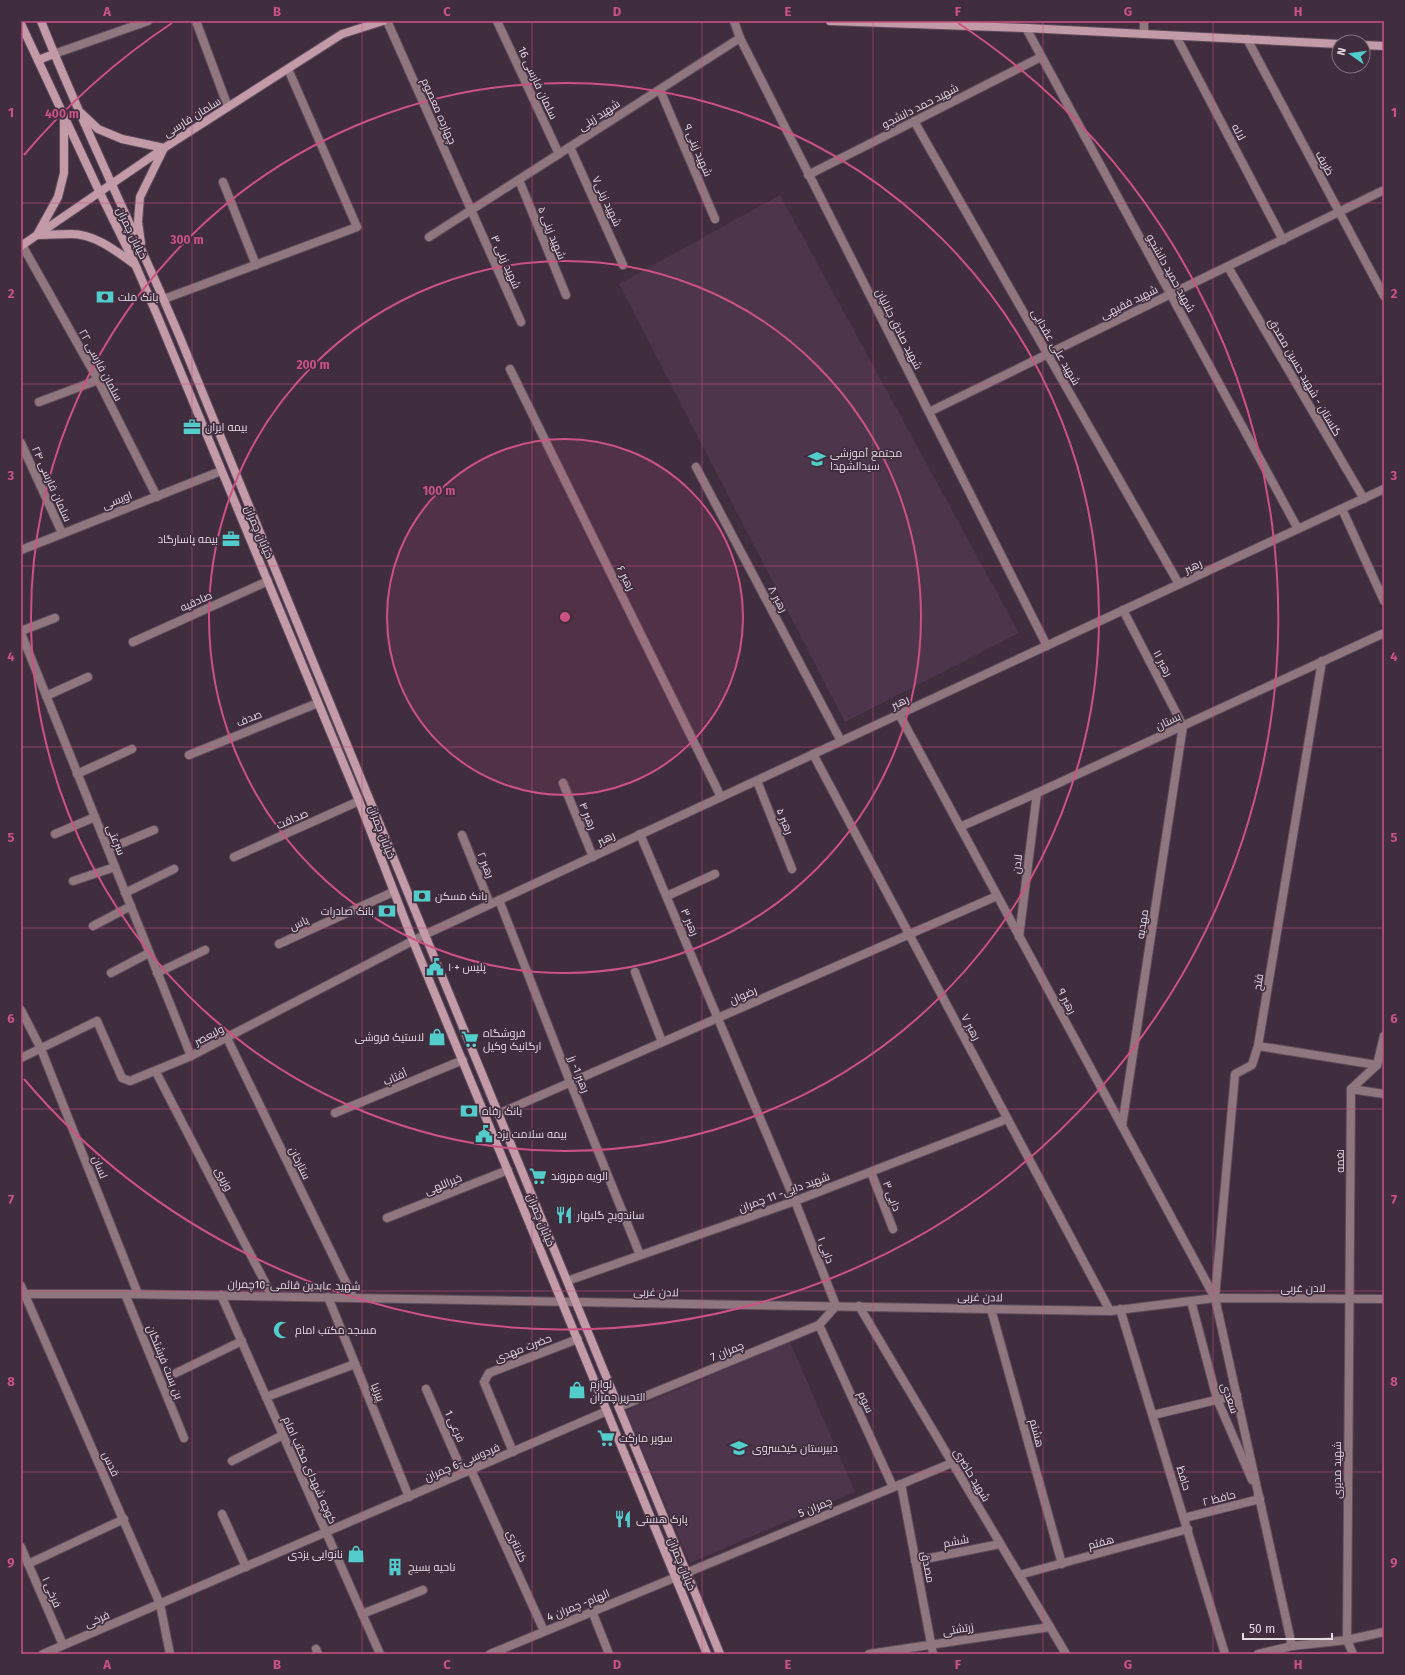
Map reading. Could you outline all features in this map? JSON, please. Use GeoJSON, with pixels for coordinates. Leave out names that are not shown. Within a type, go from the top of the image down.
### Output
{"type":"FeatureCollection","features":[{"type":"Feature","properties":{"kind":"main road","name":"خیابان چمران"},"geometry":{"type":"LineString","coordinates":[[41,21],[78,110],[164,299],[720,1654]]}},
{"type":"Feature","properties":{"kind":"main road","name":"سلمان فارسی"},"geometry":{"type":"LineString","coordinates":[[21,246],[99,191],[164,148],[342,34],[383,21]]}},
{"type":"Feature","properties":{"kind":"main road"},"geometry":{"type":"LineString","coordinates":[[835,21],[1026,28],[1331,44]]}},
{"type":"Feature","properties":{"kind":"main road","name":"خیابان چمران"},"geometry":{"type":"LineString","coordinates":[[21,24],[63,116],[135,264],[359,801],[413,941],[707,1654]]}},
{"type":"Feature","properties":{"kind":"main road"},"geometry":{"type":"LineString","coordinates":[[1371,45],[1384,46]]}},
{"type":"Feature","properties":{"kind":"main road"},"geometry":{"type":"LineString","coordinates":[[38,60],[54,54]]}},
{"type":"Feature","properties":{"kind":"main road"},"geometry":{"type":"LineString","coordinates":[[78,110],[98,129],[122,139],[164,148],[140,197],[138,222],[144,257]]}},
{"type":"Feature","properties":{"kind":"main road"},"geometry":{"type":"LineString","coordinates":[[37,235],[58,197],[64,173],[65,142],[63,116]]}},
{"type":"Feature","properties":{"kind":"main road"},"geometry":{"type":"LineString","coordinates":[[37,235],[72,234],[92,238],[113,249],[135,264]]}},
{"type":"Feature","properties":{"kind":"street"},"geometry":{"type":"LineString","coordinates":[[54,54],[148,21]]}},
{"type":"Feature","properties":{"kind":"street"},"geometry":{"type":"LineString","coordinates":[[196,21],[228,107]]}},
{"type":"Feature","properties":{"kind":"street","name":"چهارده معصوم"},"geometry":{"type":"LineString","coordinates":[[387,21],[471,210]]}},
{"type":"Feature","properties":{"kind":"street","name":"سلمان فارسی 16"},"geometry":{"type":"LineString","coordinates":[[497,21],[559,154]]}},
{"type":"Feature","properties":{"kind":"street","name":"شهید صادق جلالیان"},"geometry":{"type":"LineString","coordinates":[[734,21],[740,38],[808,175],[1048,646]]}},
{"type":"Feature","properties":{"kind":"street"},"geometry":{"type":"LineString","coordinates":[[1144,21],[1144,34]]}},
{"type":"Feature","properties":{"kind":"street","name":"شهید حمید دانشجو"},"geometry":{"type":"LineString","coordinates":[[1026,28],[1298,529]]}},
{"type":"Feature","properties":{"kind":"street","name":"لاله"},"geometry":{"type":"LineString","coordinates":[[1176,36],[1283,240]]}},
{"type":"Feature","properties":{"kind":"street","name":"شهید زینی"},"geometry":{"type":"LineString","coordinates":[[429,237],[740,38]]}},
{"type":"Feature","properties":{"kind":"street","name":"ظریف"},"geometry":{"type":"LineString","coordinates":[[1247,39],[1384,296]]}},
{"type":"Feature","properties":{"kind":"street","name":"شهید حمد دانشجو"},"geometry":{"type":"LineString","coordinates":[[808,175],[1041,57]]}},
{"type":"Feature","properties":{"kind":"street"},"geometry":{"type":"LineString","coordinates":[[164,299],[357,227],[288,69]]}},
{"type":"Feature","properties":{"kind":"street","name":"شهید زینی ۹"},"geometry":{"type":"LineString","coordinates":[[660,90],[715,219]]}},
{"type":"Feature","properties":{"kind":"street","name":"شهید علی عقدایی"},"geometry":{"type":"LineString","coordinates":[[914,121],[1179,584]]}},
{"type":"Feature","properties":{"kind":"street","name":"شهید زینی۷"},"geometry":{"type":"LineString","coordinates":[[570,147],[624,265]]}},
{"type":"Feature","properties":{"kind":"street","name":"شهید زینی ۵"},"geometry":{"type":"LineString","coordinates":[[519,180],[566,295]]}},
{"type":"Feature","properties":{"kind":"street"},"geometry":{"type":"LineString","coordinates":[[222,182],[256,265]]}},
{"type":"Feature","properties":{"kind":"street","name":"شهید فقیهی"},"geometry":{"type":"LineString","coordinates":[[929,412],[1384,190]]}},
{"type":"Feature","properties":{"kind":"street","name":"شهید زینی ۳"},"geometry":{"type":"LineString","coordinates":[[471,210],[521,322]]}},
{"type":"Feature","properties":{"kind":"street","name":"سلمان فارسی ۲۲"},"geometry":{"type":"LineString","coordinates":[[21,246],[98,380],[157,497]]}},
{"type":"Feature","properties":{"kind":"street","name":"گلستان - شهید حسین مصدق"},"geometry":{"type":"LineString","coordinates":[[1228,266],[1364,498]]}},
{"type":"Feature","properties":{"kind":"street","name":"رهبر ۶"},"geometry":{"type":"LineString","coordinates":[[510,369],[721,797]]}},
{"type":"Feature","properties":{"kind":"street"},"geometry":{"type":"LineString","coordinates":[[39,402],[98,380]]}},
{"type":"Feature","properties":{"kind":"street","name":"سلمان فارسی ۲۴"},"geometry":{"type":"LineString","coordinates":[[21,443],[62,533]]}},
{"type":"Feature","properties":{"kind":"street","name":"رهبر ۸"},"geometry":{"type":"LineString","coordinates":[[696,467],[841,742]]}},
{"type":"Feature","properties":{"kind":"street","name":"اویسی"},"geometry":{"type":"LineString","coordinates":[[21,550],[221,471]]}},
{"type":"Feature","properties":{"kind":"street","name":"رهبر"},"geometry":{"type":"LineString","coordinates":[[424,935],[1384,489]]}},
{"type":"Feature","properties":{"kind":"street"},"geometry":{"type":"LineString","coordinates":[[1342,509],[1384,601]]}},
{"type":"Feature","properties":{"kind":"street","name":"صادقیه"},"geometry":{"type":"LineString","coordinates":[[133,642],[268,581]]}},
{"type":"Feature","properties":{"kind":"street","name":"رهبر ۱۱"},"geometry":{"type":"LineString","coordinates":[[1123,610],[1183,726]]}},
{"type":"Feature","properties":{"kind":"street"},"geometry":{"type":"LineString","coordinates":[[21,632],[55,618]]}},
{"type":"Feature","properties":{"kind":"street","name":"سرعتی"},"geometry":{"type":"LineString","coordinates":[[21,632],[191,1056]]}},
{"type":"Feature","properties":{"kind":"street","name":"بستان"},"geometry":{"type":"LineString","coordinates":[[960,827],[1037,794],[1322,661],[1384,634]]}},
{"type":"Feature","properties":{"kind":"street","name":"فتح"},"geometry":{"type":"LineString","coordinates":[[1215,1298],[1235,1074],[1252,1065],[1258,1046],[1322,661]]}},
{"type":"Feature","properties":{"kind":"street"},"geometry":{"type":"LineString","coordinates":[[46,696],[88,677]]}},
{"type":"Feature","properties":{"kind":"street","name":"صدف"},"geometry":{"type":"LineString","coordinates":[[188,755],[318,703]]}},
{"type":"Feature","properties":{"kind":"street","name":"رهبر ۹"},"geometry":{"type":"LineString","coordinates":[[899,714],[1215,1298]]}},
{"type":"Feature","properties":{"kind":"street","name":"مهدیه"},"geometry":{"type":"LineString","coordinates":[[1122,1126],[1183,726]]}},
{"type":"Feature","properties":{"kind":"street"},"geometry":{"type":"LineString","coordinates":[[77,774],[132,749]]}},
{"type":"Feature","properties":{"kind":"street","name":"رهبر ۷"},"geometry":{"type":"LineString","coordinates":[[813,754],[1110,1310]]}},
{"type":"Feature","properties":{"kind":"street","name":"رهبر ۵"},"geometry":{"type":"LineString","coordinates":[[757,780],[792,869]]}},
{"type":"Feature","properties":{"kind":"street","name":"رهبر ۴"},"geometry":{"type":"LineString","coordinates":[[562,783],[593,857]]}},
{"type":"Feature","properties":{"kind":"street","name":"لادن"},"geometry":{"type":"LineString","coordinates":[[1019,937],[1037,794]]}},
{"type":"Feature","properties":{"kind":"street","name":"صداقت"},"geometry":{"type":"LineString","coordinates":[[234,857],[359,801]]}},
{"type":"Feature","properties":{"kind":"street"},"geometry":{"type":"LineString","coordinates":[[55,834],[95,817]]}},
{"type":"Feature","properties":{"kind":"street"},"geometry":{"type":"LineString","coordinates":[[108,849],[154,830]]}},
{"type":"Feature","properties":{"kind":"street","name":"رهبر ۳"},"geometry":{"type":"LineString","coordinates":[[640,834],[795,1201]]}},
{"type":"Feature","properties":{"kind":"street","name":"رهبر ۲"},"geometry":{"type":"LineString","coordinates":[[462,835],[490,904]]}},
{"type":"Feature","properties":{"kind":"street"},"geometry":{"type":"LineString","coordinates":[[73,881],[115,867]]}},
{"type":"Feature","properties":{"kind":"street"},"geometry":{"type":"LineString","coordinates":[[125,894],[174,869]]}},
{"type":"Feature","properties":{"kind":"street"},"geometry":{"type":"LineString","coordinates":[[667,896],[715,874]]}},
{"type":"Feature","properties":{"kind":"street","name":"یاس"},"geometry":{"type":"LineString","coordinates":[[279,944],[394,892]]}},
{"type":"Feature","properties":{"kind":"street","name":"رضوان"},"geometry":{"type":"LineString","coordinates":[[498,1114],[997,896]]}},
{"type":"Feature","properties":{"kind":"street","name":"رهبر 1- رز"},"geometry":{"type":"LineString","coordinates":[[499,900],[640,1255]]}},
{"type":"Feature","properties":{"kind":"street"},"geometry":{"type":"LineString","coordinates":[[93,926],[131,906]]}},
{"type":"Feature","properties":{"kind":"street","name":"ولیعصر"},"geometry":{"type":"LineString","coordinates":[[41,1048],[97,1021],[122,1078],[130,1081],[156,1072],[191,1056],[424,935]]}},
{"type":"Feature","properties":{"kind":"street"},"geometry":{"type":"LineString","coordinates":[[157,972],[205,950]]}},
{"type":"Feature","properties":{"kind":"street"},"geometry":{"type":"LineString","coordinates":[[111,973],[149,953]]}},
{"type":"Feature","properties":{"kind":"street"},"geometry":{"type":"LineString","coordinates":[[635,972],[662,1042]]}},
{"type":"Feature","properties":{"kind":"street","name":"لسان"},"geometry":{"type":"LineString","coordinates":[[21,1010],[41,1048],[138,1294]]}},
{"type":"Feature","properties":{"kind":"street"},"geometry":{"type":"LineString","coordinates":[[1351,1089],[1377,1065],[1384,1036]]}},
{"type":"Feature","properties":{"kind":"street","name":"ستارخان"},"geometry":{"type":"LineString","coordinates":[[227,1038],[353,1297]]}},
{"type":"Feature","properties":{"kind":"street"},"geometry":{"type":"LineString","coordinates":[[1258,1046],[1377,1065]]}},
{"type":"Feature","properties":{"kind":"street"},"geometry":{"type":"LineString","coordinates":[[21,1058],[41,1048]]}},
{"type":"Feature","properties":{"kind":"street","name":"آفتاب"},"geometry":{"type":"LineString","coordinates":[[335,1113],[463,1060]]}},
{"type":"Feature","properties":{"kind":"street","name":"وزیری"},"geometry":{"type":"LineString","coordinates":[[156,1072],[272,1296]]}},
{"type":"Feature","properties":{"kind":"street"},"geometry":{"type":"LineString","coordinates":[[1351,1089],[1384,1094]]}},
{"type":"Feature","properties":{"kind":"street","name":"نغمه"},"geometry":{"type":"LineString","coordinates":[[1349,1299],[1351,1089]]}},
{"type":"Feature","properties":{"kind":"street","name":"شهید دایی- 11 چمران"},"geometry":{"type":"LineString","coordinates":[[567,1281],[795,1201],[1007,1119]]}},
{"type":"Feature","properties":{"kind":"street","name":"خیراللهی"},"geometry":{"type":"LineString","coordinates":[[387,1218],[508,1170]]}},
{"type":"Feature","properties":{"kind":"street","name":"دایی ۳"},"geometry":{"type":"LineString","coordinates":[[871,1172],[893,1229]]}},
{"type":"Feature","properties":{"kind":"street","name":"دایی ۱"},"geometry":{"type":"LineString","coordinates":[[795,1201],[836,1306]]}},
{"type":"Feature","properties":{"kind":"street","name":"قدس"},"geometry":{"type":"LineString","coordinates":[[21,1286],[160,1604],[170,1654]]}},
{"type":"Feature","properties":{"kind":"street","name":"شهید عابدین قائمی-10چمران"},"geometry":{"type":"LineString","coordinates":[[25,1294],[221,1295],[575,1302]]}},
{"type":"Feature","properties":{"kind":"street","name":"بن بست فرشتگان"},"geometry":{"type":"LineString","coordinates":[[126,1294],[184,1438]]}},
{"type":"Feature","properties":{"kind":"street","name":"کوچه شهدای مکتب امام"},"geometry":{"type":"LineString","coordinates":[[221,1295],[380,1654]]}},
{"type":"Feature","properties":{"kind":"street","name":"پیرنیا"},"geometry":{"type":"LineString","coordinates":[[328,1297],[409,1496]]}},
{"type":"Feature","properties":{"kind":"street","name":"لادن غربی"},"geometry":{"type":"LineString","coordinates":[[575,1302],[1120,1310],[1215,1298],[1384,1299]]}},
{"type":"Feature","properties":{"kind":"street","name":"سعدی"},"geometry":{"type":"LineString","coordinates":[[1215,1298],[1292,1646]]}},
{"type":"Feature","properties":{"kind":"street","name":"شهید مدیری"},"geometry":{"type":"LineString","coordinates":[[1347,1640],[1349,1299]]}},
{"type":"Feature","properties":{"kind":"street","name":"سعدی"},"geometry":{"type":"LineString","coordinates":[[1191,1301],[1217,1399],[1260,1499]]}},
{"type":"Feature","properties":{"kind":"street","name":"چمران 7"},"geometry":{"type":"LineString","coordinates":[[619,1407],[819,1325],[836,1306]]}},
{"type":"Feature","properties":{"kind":"street","name":"شهید حاضری"},"geometry":{"type":"LineString","coordinates":[[859,1306],[1066,1654]]}},
{"type":"Feature","properties":{"kind":"street","name":"هشتم"},"geometry":{"type":"LineString","coordinates":[[991,1308],[1062,1564]]}},
{"type":"Feature","properties":{"kind":"street","name":"حافظ"},"geometry":{"type":"LineString","coordinates":[[1120,1310],[1225,1654]]}},
{"type":"Feature","properties":{"kind":"street","name":"سوم"},"geometry":{"type":"LineString","coordinates":[[819,1325],[893,1487]]}},
{"type":"Feature","properties":{"kind":"street","name":"حضرت مهدی"},"geometry":{"type":"LineString","coordinates":[[513,1452],[484,1382],[489,1373],[578,1339]]}},
{"type":"Feature","properties":{"kind":"street"},"geometry":{"type":"LineString","coordinates":[[176,1373],[242,1341]]}},
{"type":"Feature","properties":{"kind":"street"},"geometry":{"type":"LineString","coordinates":[[266,1397],[355,1364]]}},
{"type":"Feature","properties":{"kind":"street","name":"فرعی 1"},"geometry":{"type":"LineString","coordinates":[[426,1388],[467,1472]]}},
{"type":"Feature","properties":{"kind":"street"},"geometry":{"type":"LineString","coordinates":[[1153,1415],[1236,1394]]}},
{"type":"Feature","properties":{"kind":"street","name":"فردوسی-6 چمران"},"geometry":{"type":"LineString","coordinates":[[246,1567],[607,1411]]}},
{"type":"Feature","properties":{"kind":"street"},"geometry":{"type":"LineString","coordinates":[[232,1461],[283,1435]]}},
{"type":"Feature","properties":{"kind":"street","name":"چمران 5"},"geometry":{"type":"LineString","coordinates":[[675,1577],[952,1463]]}},
{"type":"Feature","properties":{"kind":"street","name":"کلانتری"},"geometry":{"type":"LineString","coordinates":[[467,1472],[544,1631]]}},
{"type":"Feature","properties":{"kind":"street","name":"مصدق"},"geometry":{"type":"LineString","coordinates":[[901,1484],[933,1654]]}},
{"type":"Feature","properties":{"kind":"street","name":"حافظ ۲"},"geometry":{"type":"LineString","coordinates":[[1184,1518],[1260,1499]]}},
{"type":"Feature","properties":{"kind":"street"},"geometry":{"type":"LineString","coordinates":[[222,1514],[246,1567]]}},
{"type":"Feature","properties":{"kind":"street"},"geometry":{"type":"LineString","coordinates":[[28,1564],[124,1519]]}},
{"type":"Feature","properties":{"kind":"street","name":"هفتم"},"geometry":{"type":"LineString","coordinates":[[1019,1575],[1188,1530]]}},
{"type":"Feature","properties":{"kind":"street","name":"ششم"},"geometry":{"type":"LineString","coordinates":[[915,1561],[1000,1544]]}},
{"type":"Feature","properties":{"kind":"street","name":"فرخی ۱"},"geometry":{"type":"LineString","coordinates":[[21,1547],[63,1646]]}},
{"type":"Feature","properties":{"kind":"street","name":"فرخی"},"geometry":{"type":"LineString","coordinates":[[44,1654],[246,1567]]}},
{"type":"Feature","properties":{"kind":"street","name":"الهام- چمران 4"},"geometry":{"type":"LineString","coordinates":[[490,1654],[675,1577]]}},
{"type":"Feature","properties":{"kind":"street"},"geometry":{"type":"LineString","coordinates":[[362,1614],[423,1590]]}},
{"type":"Feature","properties":{"kind":"street"},"geometry":{"type":"LineString","coordinates":[[592,1611],[609,1654]]}},
{"type":"Feature","properties":{"kind":"street","name":"زرتشتی"},"geometry":{"type":"LineString","coordinates":[[869,1654],[1050,1626]]}},
{"type":"Feature","properties":{"kind":"street"},"geometry":{"type":"LineString","coordinates":[[1258,1654],[1292,1646],[1347,1640],[1384,1632]]}},
{"type":"Feature","properties":{"kind":"street"},"geometry":{"type":"LineString","coordinates":[[1347,1640],[1353,1654]]}},
{"type":"Feature","properties":{"kind":"shaded area","name":"مجتمع آموزشی سیدالشهدا"},"geometry":{"type":"Polygon","coordinates":[[[780,195],[1019,633],[845,722],[619,284],[780,195]]]}},
{"type":"Feature","properties":{"kind":"shaded area","name":"دبیرستان کیخسروی"},"geometry":{"type":"Polygon","coordinates":[[[790,1342],[855,1492],[690,1563],[626,1411],[790,1342]]]}},
{"type":"Feature","properties":{"kind":"place","name":"بانک ملت"},"geometry":{"type":"Point","coordinates":[105,297]}},
{"type":"Feature","properties":{"kind":"place","name":"بیمه ایران"},"geometry":{"type":"Point","coordinates":[192,427]}},
{"type":"Feature","properties":{"kind":"place","name":"مجتمع آموزشی سیدالشهدا"},"geometry":{"type":"Point","coordinates":[817,459]}},
{"type":"Feature","properties":{"kind":"place","name":"بیمه پاسارگاد"},"geometry":{"type":"Point","coordinates":[231,539]}},
{"type":"Feature","properties":{"kind":"place","name":"بانک مسکن"},"geometry":{"type":"Point","coordinates":[422,896]}},
{"type":"Feature","properties":{"kind":"place","name":"بانک صادرات"},"geometry":{"type":"Point","coordinates":[387,911]}},
{"type":"Feature","properties":{"kind":"place","name":"پلیس +۱۰"},"geometry":{"type":"Point","coordinates":[435,967]}},
{"type":"Feature","properties":{"kind":"place","name":"لاستیک فروشی"},"geometry":{"type":"Point","coordinates":[437,1037]}},
{"type":"Feature","properties":{"kind":"place","name":"فروشگاه ارگانیک وکیل"},"geometry":{"type":"Point","coordinates":[470,1039]}},
{"type":"Feature","properties":{"kind":"place","name":"بانک رفاه"},"geometry":{"type":"Point","coordinates":[469,1111]}},
{"type":"Feature","properties":{"kind":"place","name":"بيمه سلامت يزد"},"geometry":{"type":"Point","coordinates":[484,1134]}},
{"type":"Feature","properties":{"kind":"place","name":"الویه مهروند"},"geometry":{"type":"Point","coordinates":[538,1176]}},
{"type":"Feature","properties":{"kind":"place","name":"ساندویچ گلبهار"},"geometry":{"type":"Point","coordinates":[564,1215]}},
{"type":"Feature","properties":{"kind":"place","name":"مسجد مکتب امام"},"geometry":{"type":"Point","coordinates":[282,1330]}},
{"type":"Feature","properties":{"kind":"place","name":"لوازم التحریر چمران"},"geometry":{"type":"Point","coordinates":[577,1390]}},
{"type":"Feature","properties":{"kind":"place","name":"سوپر مارکت"},"geometry":{"type":"Point","coordinates":[606,1438]}},
{"type":"Feature","properties":{"kind":"place","name":"دبیرستان کیخسروی"},"geometry":{"type":"Point","coordinates":[739,1448]}},
{"type":"Feature","properties":{"kind":"place","name":"پارک هستی"},"geometry":{"type":"Point","coordinates":[623,1519]}},
{"type":"Feature","properties":{"kind":"place","name":"نانوایی یزدی"},"geometry":{"type":"Point","coordinates":[356,1554]}},
{"type":"Feature","properties":{"kind":"place","name":"ناحیه بسیج"},"geometry":{"type":"Point","coordinates":[395,1567]}}]}
